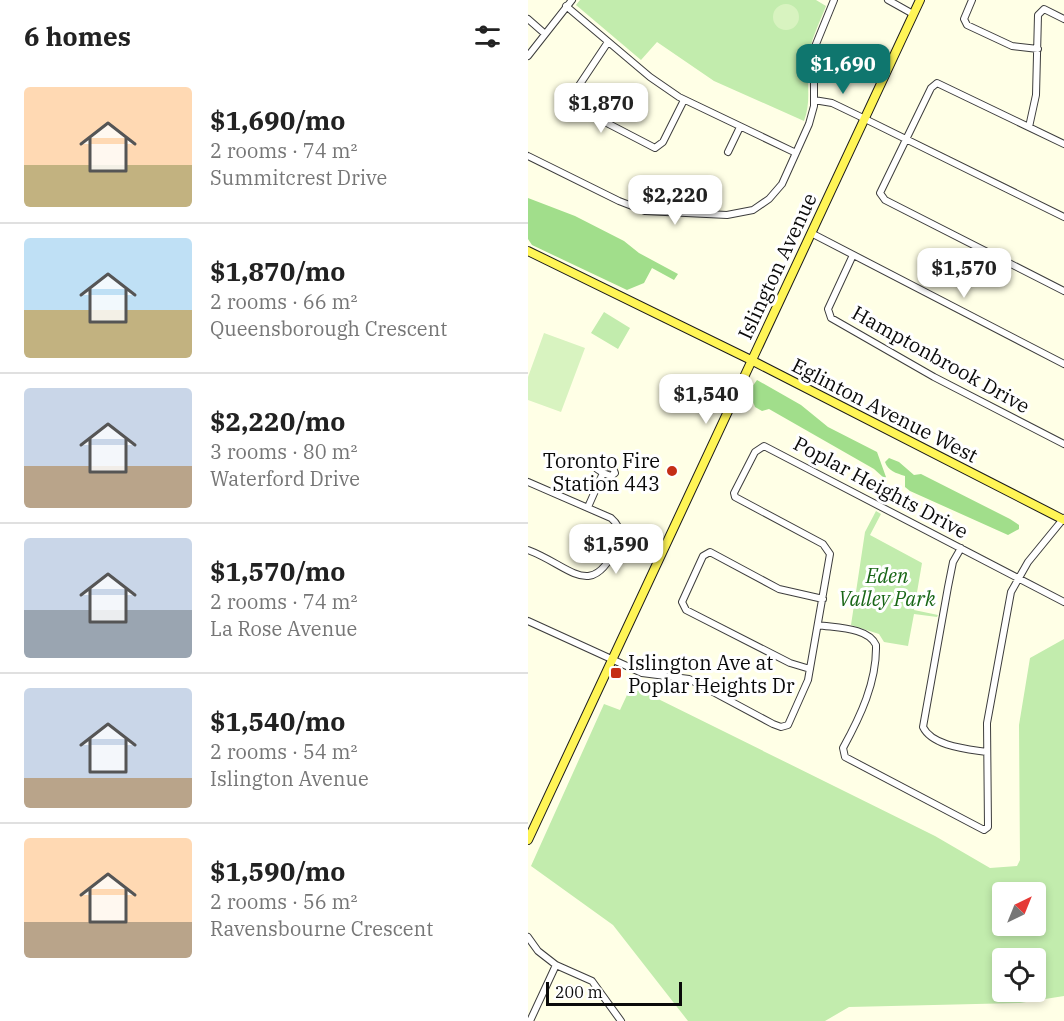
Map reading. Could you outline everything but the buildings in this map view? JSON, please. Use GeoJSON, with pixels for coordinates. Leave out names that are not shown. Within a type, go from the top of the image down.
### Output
{"type":"FeatureCollection","features":[{"type":"Feature","properties":{"kind":"main road","name":"Islington Avenue"},"geometry":{"type":"LineString","coordinates":[[528,840],[920,0]]}},
{"type":"Feature","properties":{"kind":"main road","name":"Eglinton Avenue West"},"geometry":{"type":"LineString","coordinates":[[528,251],[751,360],[1064,519]]}},
{"type":"Feature","properties":{"kind":"street"},"geometry":{"type":"LineString","coordinates":[[528,56],[572,0]]}},
{"type":"Feature","properties":{"kind":"street"},"geometry":{"type":"LineString","coordinates":[[528,156],[639,209],[653,213],[727,215],[753,210],[769,199],[782,184],[809,124],[814,100],[813,54],[818,36],[834,0]]}},
{"type":"Feature","properties":{"kind":"street"},"geometry":{"type":"LineString","coordinates":[[888,0],[913,14]]}},
{"type":"Feature","properties":{"kind":"street"},"geometry":{"type":"LineString","coordinates":[[972,0],[964,19],[967,26],[1012,46],[1038,49]]}},
{"type":"Feature","properties":{"kind":"street"},"geometry":{"type":"LineString","coordinates":[[566,6],[650,77],[684,100],[796,153]]}},
{"type":"Feature","properties":{"kind":"street"},"geometry":{"type":"LineString","coordinates":[[1029,127],[1036,95],[1038,15],[1041,9],[1047,9],[1064,19]]}},
{"type":"Feature","properties":{"kind":"street"},"geometry":{"type":"LineString","coordinates":[[528,19],[544,33]]}},
{"type":"Feature","properties":{"kind":"street"},"geometry":{"type":"LineString","coordinates":[[608,42],[574,93],[573,101],[578,108],[654,148],[663,142],[684,100]]}},
{"type":"Feature","properties":{"kind":"street"},"geometry":{"type":"LineString","coordinates":[[1064,144],[937,83],[931,88],[881,191],[883,198],[1064,291]]}},
{"type":"Feature","properties":{"kind":"street"},"geometry":{"type":"LineString","coordinates":[[814,100],[832,104],[863,118],[1064,218]]}},
{"type":"Feature","properties":{"kind":"street"},"geometry":{"type":"LineString","coordinates":[[728,152],[740,127]]}},
{"type":"Feature","properties":{"kind":"street"},"geometry":{"type":"LineString","coordinates":[[811,233],[1064,364]]}},
{"type":"Feature","properties":{"kind":"street","name":"Hamptonbrook Drive"},"geometry":{"type":"LineString","coordinates":[[853,255],[828,309],[831,318],[934,377],[1064,444]]}},
{"type":"Feature","properties":{"kind":"street","name":"Poplar Heights Drive"},"geometry":{"type":"LineString","coordinates":[[612,659],[648,675],[689,679],[784,727],[792,721],[810,669],[830,554],[826,547],[735,497],[734,493],[755,452],[761,447],[772,449],[1064,602]]}},
{"type":"Feature","properties":{"kind":"street"},"geometry":{"type":"LineString","coordinates":[[588,507],[603,473]]}},
{"type":"Feature","properties":{"kind":"street"},"geometry":{"type":"LineString","coordinates":[[528,482],[614,520],[620,532],[619,542],[605,570],[594,576],[584,575],[528,550]]}},
{"type":"Feature","properties":{"kind":"street"},"geometry":{"type":"LineString","coordinates":[[818,625],[865,634],[873,638],[876,645],[866,700],[854,732],[843,748],[845,757],[984,830],[988,826],[986,752],[991,693],[1011,592],[1018,577],[1064,519]]}},
{"type":"Feature","properties":{"kind":"street"},"geometry":{"type":"LineString","coordinates":[[961,548],[953,562],[922,727],[926,732],[946,743],[963,749],[986,752]]}},
{"type":"Feature","properties":{"kind":"street"},"geometry":{"type":"LineString","coordinates":[[810,669],[790,663],[686,610],[682,602],[703,556],[710,552],[779,589],[823,598]]}},
{"type":"Feature","properties":{"kind":"street"},"geometry":{"type":"LineString","coordinates":[[528,621],[612,659]]}},
{"type":"Feature","properties":{"kind":"street"},"geometry":{"type":"LineString","coordinates":[[528,937],[538,951],[556,965],[592,981],[621,1021]]}},
{"type":"Feature","properties":{"kind":"street"},"geometry":{"type":"LineString","coordinates":[[530,1021],[556,965]]}},
{"type":"Feature","properties":{"kind":"green space"},"geometry":{"type":"Polygon","coordinates":[[[580,0],[816,0],[826,6],[809,53],[808,106],[804,121],[714,81],[657,42],[641,60],[576,5],[580,0]]]}},
{"type":"Feature","properties":{"kind":"green space"},"geometry":{"type":"Polygon","coordinates":[[[786,4],[795,8],[799,17],[795,26],[786,30],[777,26],[773,17],[777,8],[786,4]]]}},
{"type":"Feature","properties":{"kind":"green space"},"geometry":{"type":"Polygon","coordinates":[[[528,198],[575,216],[624,241],[639,253],[678,274],[674,280],[652,268],[644,283],[627,290],[532,245],[528,239],[528,198]]]}},
{"type":"Feature","properties":{"kind":"green space"},"geometry":{"type":"Polygon","coordinates":[[[604,312],[630,328],[618,349],[591,333],[604,312]]]}},
{"type":"Feature","properties":{"kind":"green space"},"geometry":{"type":"Polygon","coordinates":[[[544,333],[585,348],[561,412],[528,400],[528,377],[544,333]]]}},
{"type":"Feature","properties":{"kind":"green space"},"geometry":{"type":"Polygon","coordinates":[[[757,380],[801,405],[828,427],[877,452],[886,477],[884,478],[874,469],[769,409],[762,411],[755,407],[749,391],[757,380]]]}},
{"type":"Feature","properties":{"kind":"green space"},"geometry":{"type":"Polygon","coordinates":[[[889,458],[899,462],[914,475],[921,474],[1010,519],[1019,525],[1019,529],[1008,535],[910,491],[905,487],[905,476],[886,465],[885,462],[889,458]]]}},
{"type":"Feature","properties":{"kind":"green space","name":"Eden Valley Park"},"geometry":{"type":"Polygon","coordinates":[[[876,511],[881,514],[870,535],[922,563],[914,610],[938,615],[937,617],[914,614],[908,646],[884,642],[879,634],[851,625],[865,532],[876,511]]]}},
{"type":"Feature","properties":{"kind":"green space"},"geometry":{"type":"Polygon","coordinates":[[[1064,639],[1064,996],[1046,999],[1046,948],[992,948],[992,1002],[1026,1002],[849,1007],[825,1021],[688,1021],[613,925],[531,866],[604,704],[620,710],[627,695],[640,690],[935,836],[990,868],[1017,866],[1020,860],[1019,725],[1030,658],[1064,639]]]}},
{"type":"Feature","properties":{"kind":"place","name":"Toronto Fire Station 443"},"geometry":{"type":"Point","coordinates":[672,471]}},
{"type":"Feature","properties":{"kind":"place","name":"Islington Ave at Poplar Heights Dr"},"geometry":{"type":"Point","coordinates":[616,673]}}]}
